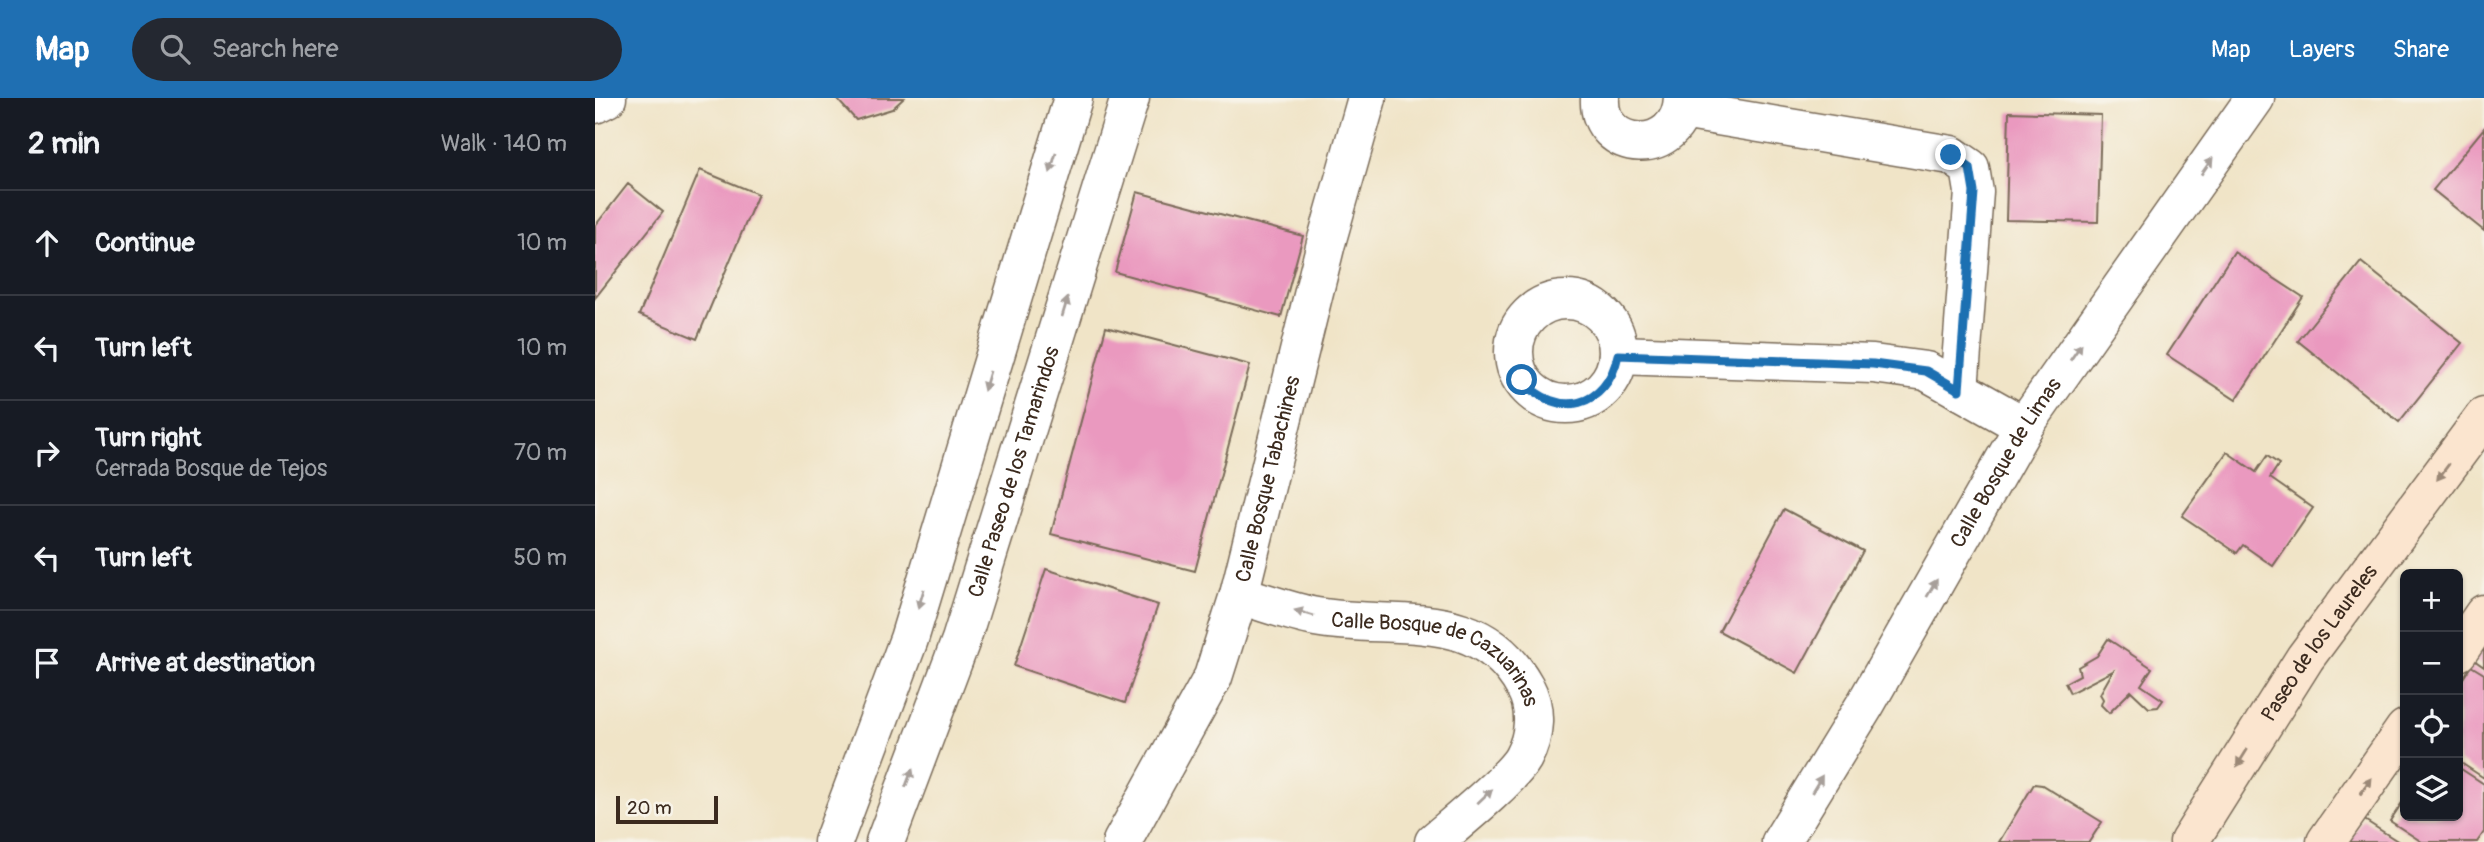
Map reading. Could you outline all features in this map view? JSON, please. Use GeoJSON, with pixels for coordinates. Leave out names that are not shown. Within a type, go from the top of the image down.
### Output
{"type":"FeatureCollection","features":[{"type":"Feature","properties":{"kind":"main road","name":"Paseo de los Laureles"},"geometry":{"type":"LineString","coordinates":[[2189,842],[2305,658],[2484,417]]}},
{"type":"Feature","properties":{"kind":"main road"},"geometry":{"type":"LineString","coordinates":[[2463,645],[2484,614]]}},
{"type":"Feature","properties":{"kind":"main road"},"geometry":{"type":"LineString","coordinates":[[2326,842],[2400,736]]}},
{"type":"Feature","properties":{"kind":"street"},"geometry":{"type":"LineString","coordinates":[[595,104],[607,98]]}},
{"type":"Feature","properties":{"kind":"street"},"geometry":{"type":"LineString","coordinates":[[833,842],[908,639],[1073,98]]}},
{"type":"Feature","properties":{"kind":"street","name":"Calle Paseo de los Tamarindos"},"geometry":{"type":"LineString","coordinates":[[884,842],[961,640],[1130,98]]}},
{"type":"Feature","properties":{"kind":"street","name":"Calle Bosque Tabachines"},"geometry":{"type":"LineString","coordinates":[[1122,842],[1213,677],[1239,595],[1325,243],[1367,98]]}},
{"type":"Feature","properties":{"kind":"street"},"geometry":{"type":"LineString","coordinates":[[1600,98],[1603,117],[1610,128],[1633,142],[1658,139],[1669,132],[1683,104],[1951,155],[1970,168],[1974,192],[1959,390]]}},
{"type":"Feature","properties":{"kind":"street","name":"Calle Bosque de Limas"},"geometry":{"type":"LineString","coordinates":[[1781,842],[1865,705],[2024,426],[2255,98]]}},
{"type":"Feature","properties":{"kind":"street"},"geometry":{"type":"LineString","coordinates":[[1618,355],[1873,364],[1926,371],[2024,426]]}},
{"type":"Feature","properties":{"kind":"street","name":"Calle Bosque de Cazuarinas"},"geometry":{"type":"LineString","coordinates":[[1239,595],[1316,617],[1436,625],[1491,644],[1516,671],[1533,702],[1532,731],[1522,759],[1434,842]]}},
{"type":"Feature","properties":{"kind":"building"},"geometry":{"type":"Polygon","coordinates":[[[836,98],[904,98],[892,109],[856,120],[836,98]]]}},
{"type":"Feature","properties":{"kind":"building"},"geometry":{"type":"Polygon","coordinates":[[[2009,112],[2101,115],[2098,222],[2006,220],[2009,112]]]}},
{"type":"Feature","properties":{"kind":"building"},"geometry":{"type":"Polygon","coordinates":[[[2484,128],[2484,231],[2433,190],[2484,128]]]}},
{"type":"Feature","properties":{"kind":"building"},"geometry":{"type":"Polygon","coordinates":[[[700,170],[758,194],[697,339],[639,315],[700,170]]]}},
{"type":"Feature","properties":{"kind":"building"},"geometry":{"type":"Polygon","coordinates":[[[628,184],[663,212],[595,298],[595,226],[628,184]]]}},
{"type":"Feature","properties":{"kind":"building"},"geometry":{"type":"Polygon","coordinates":[[[1137,192],[1303,236],[1281,317],[1115,272],[1137,192]]]}},
{"type":"Feature","properties":{"kind":"building"},"geometry":{"type":"Polygon","coordinates":[[[2234,252],[2303,297],[2236,400],[2167,355],[2234,252]]]}},
{"type":"Feature","properties":{"kind":"building"},"geometry":{"type":"Polygon","coordinates":[[[2361,262],[2462,343],[2399,422],[2298,341],[2361,262]]]}},
{"type":"Feature","properties":{"kind":"building"},"geometry":{"type":"Polygon","coordinates":[[[1106,327],[1250,365],[1195,571],[1051,534],[1106,327]]]}},
{"type":"Feature","properties":{"kind":"building"},"geometry":{"type":"Polygon","coordinates":[[[2227,452],[2256,472],[2267,456],[2279,464],[2270,478],[2313,508],[2273,566],[2243,545],[2237,553],[2182,516],[2227,452]]]}},
{"type":"Feature","properties":{"kind":"building"},"geometry":{"type":"Polygon","coordinates":[[[1784,509],[1863,551],[1797,673],[1719,631],[1784,509]]]}},
{"type":"Feature","properties":{"kind":"building"},"geometry":{"type":"Polygon","coordinates":[[[1046,569],[1158,605],[1125,703],[1014,666],[1046,569]]]}},
{"type":"Feature","properties":{"kind":"building"},"geometry":{"type":"Polygon","coordinates":[[[2108,639],[2152,668],[2141,685],[2163,700],[2158,707],[2149,708],[2131,691],[2109,713],[2101,705],[2103,699],[2100,694],[2113,671],[2070,693],[2065,683],[2080,675],[2078,667],[2097,656],[2108,639]]]}},
{"type":"Feature","properties":{"kind":"building"},"geometry":{"type":"Polygon","coordinates":[[[2484,646],[2484,667],[2474,660],[2484,646]]]}},
{"type":"Feature","properties":{"kind":"building"},"geometry":{"type":"Polygon","coordinates":[[[2471,666],[2484,674],[2484,778],[2463,764],[2463,678],[2471,666]]]}},
{"type":"Feature","properties":{"kind":"building"},"geometry":{"type":"Polygon","coordinates":[[[2463,770],[2484,784],[2484,832],[2477,842],[2422,842],[2390,821],[2400,806],[2400,821],[2463,821],[2463,770]]]}},
{"type":"Feature","properties":{"kind":"building"},"geometry":{"type":"Polygon","coordinates":[[[2034,784],[2042,785],[2102,822],[2089,842],[1999,842],[2034,784]]]}},
{"type":"Feature","properties":{"kind":"building"},"geometry":{"type":"Polygon","coordinates":[[[2363,819],[2399,842],[2348,842],[2363,819]]]}},
{"type":"Feature","properties":{"kind":"route"},"geometry":{"type":"LineString","coordinates":[[1522,380],[1533,393],[1547,401],[1563,404],[1580,402],[1594,396],[1607,385],[1615,371],[1618,355],[1873,364],[1926,371],[1959,390],[1974,192],[1970,168],[1951,155]]}}]}
